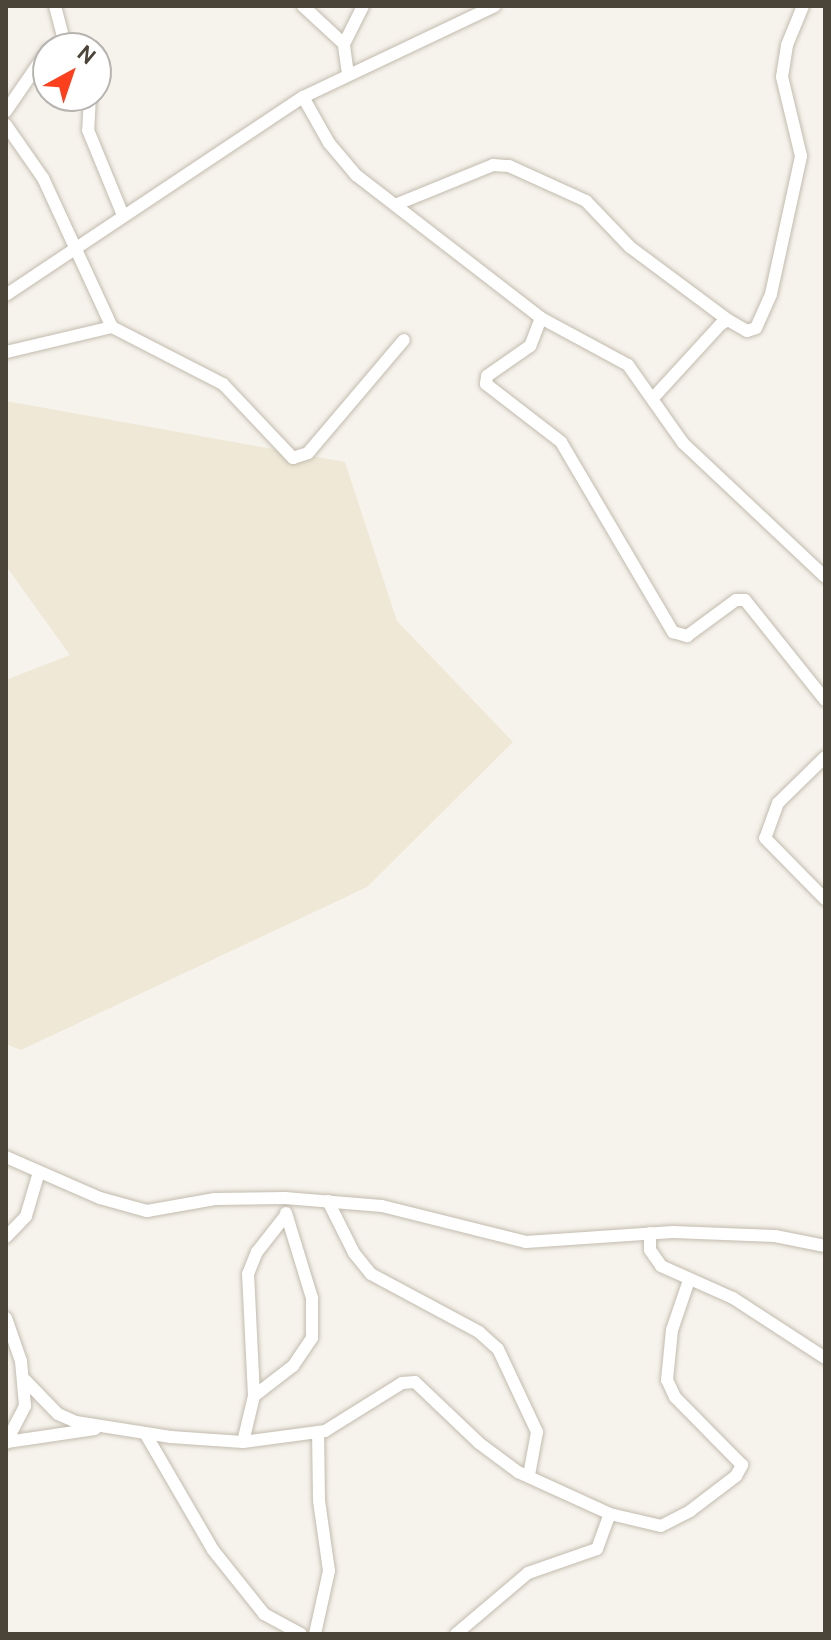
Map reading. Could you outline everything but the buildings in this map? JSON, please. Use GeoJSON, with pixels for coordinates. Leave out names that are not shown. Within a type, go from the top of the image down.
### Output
{"type":"FeatureCollection","features":[{"type":"Feature","properties":{"kind":"street"},"geometry":{"type":"LineString","coordinates":[[55,6],[59,32]]}},
{"type":"Feature","properties":{"kind":"street"},"geometry":{"type":"LineString","coordinates":[[303,6],[344,44]]}},
{"type":"Feature","properties":{"kind":"street"},"geometry":{"type":"LineString","coordinates":[[348,74],[344,44],[363,6]]}},
{"type":"Feature","properties":{"kind":"street"},"geometry":{"type":"LineString","coordinates":[[6,295],[122,213],[303,97],[495,6]]}},
{"type":"Feature","properties":{"kind":"street"},"geometry":{"type":"LineString","coordinates":[[395,205],[493,165],[509,166],[586,201],[630,247],[728,320],[750,331],[760,324],[789,231],[801,156],[782,77],[787,45],[803,6]]}},
{"type":"Feature","properties":{"kind":"street"},"geometry":{"type":"LineString","coordinates":[[6,111],[32,74]]}},
{"type":"Feature","properties":{"kind":"street"},"geometry":{"type":"LineString","coordinates":[[303,97],[340,158],[395,205],[541,318],[628,365],[654,397],[683,443],[825,577]]}},
{"type":"Feature","properties":{"kind":"street"},"geometry":{"type":"LineString","coordinates":[[89,112],[88,130],[122,213]]}},
{"type":"Feature","properties":{"kind":"street"},"geometry":{"type":"LineString","coordinates":[[6,125],[43,178],[112,327],[223,384],[285,454],[302,458],[404,340]]}},
{"type":"Feature","properties":{"kind":"street"},"geometry":{"type":"LineString","coordinates":[[541,318],[528,348],[487,376],[486,384],[561,442],[631,552],[673,632],[687,636],[732,603],[745,600],[825,700]]}},
{"type":"Feature","properties":{"kind":"street"},"geometry":{"type":"LineString","coordinates":[[654,397],[728,320]]}},
{"type":"Feature","properties":{"kind":"street"},"geometry":{"type":"LineString","coordinates":[[6,352],[112,327]]}},
{"type":"Feature","properties":{"kind":"street"},"geometry":{"type":"LineString","coordinates":[[825,757],[778,803],[765,838],[825,899]]}},
{"type":"Feature","properties":{"kind":"street"},"geometry":{"type":"LineString","coordinates":[[6,1157],[147,1211],[215,1199],[285,1198],[328,1201],[451,1219],[526,1242],[650,1233],[744,1233],[825,1246]]}},
{"type":"Feature","properties":{"kind":"street"},"geometry":{"type":"LineString","coordinates":[[6,1237],[26,1216],[39,1172]]}},
{"type":"Feature","properties":{"kind":"street"},"geometry":{"type":"LineString","coordinates":[[254,1396],[293,1366],[312,1338],[312,1298],[286,1215],[285,1198]]}},
{"type":"Feature","properties":{"kind":"street"},"geometry":{"type":"LineString","coordinates":[[328,1201],[354,1253],[371,1274],[479,1332],[498,1349],[537,1432],[529,1475]]}},
{"type":"Feature","properties":{"kind":"street"},"geometry":{"type":"LineString","coordinates":[[243,1442],[254,1396],[248,1274],[257,1252],[286,1215]]}},
{"type":"Feature","properties":{"kind":"street"},"geometry":{"type":"LineString","coordinates":[[650,1233],[653,1257],[689,1280],[733,1298],[825,1358]]}},
{"type":"Feature","properties":{"kind":"street"},"geometry":{"type":"LineString","coordinates":[[25,1380],[58,1414],[105,1427],[243,1442],[318,1432],[402,1383],[415,1382],[479,1443],[529,1475],[610,1514],[661,1526],[690,1511],[736,1476],[742,1465],[675,1397],[667,1380],[672,1330],[689,1280]]}},
{"type":"Feature","properties":{"kind":"street"},"geometry":{"type":"LineString","coordinates":[[6,1318],[25,1380],[24,1412],[7,1442]]}},
{"type":"Feature","properties":{"kind":"street"},"geometry":{"type":"LineString","coordinates":[[7,1442],[105,1427]]}},
{"type":"Feature","properties":{"kind":"street"},"geometry":{"type":"LineString","coordinates":[[315,1634],[329,1571],[318,1490],[318,1432]]}},
{"type":"Feature","properties":{"kind":"street"},"geometry":{"type":"LineString","coordinates":[[145,1433],[213,1550],[264,1614],[301,1634]]}},
{"type":"Feature","properties":{"kind":"street"},"geometry":{"type":"LineString","coordinates":[[456,1634],[528,1573],[597,1549],[610,1514]]}},
{"type":"Feature","properties":{"kind":"shaded area"},"geometry":{"type":"Polygon","coordinates":[[[6,401],[345,462],[397,621],[513,742],[367,887],[21,1050],[6,1044],[6,680],[70,655],[6,566],[6,401]]]}}]}
